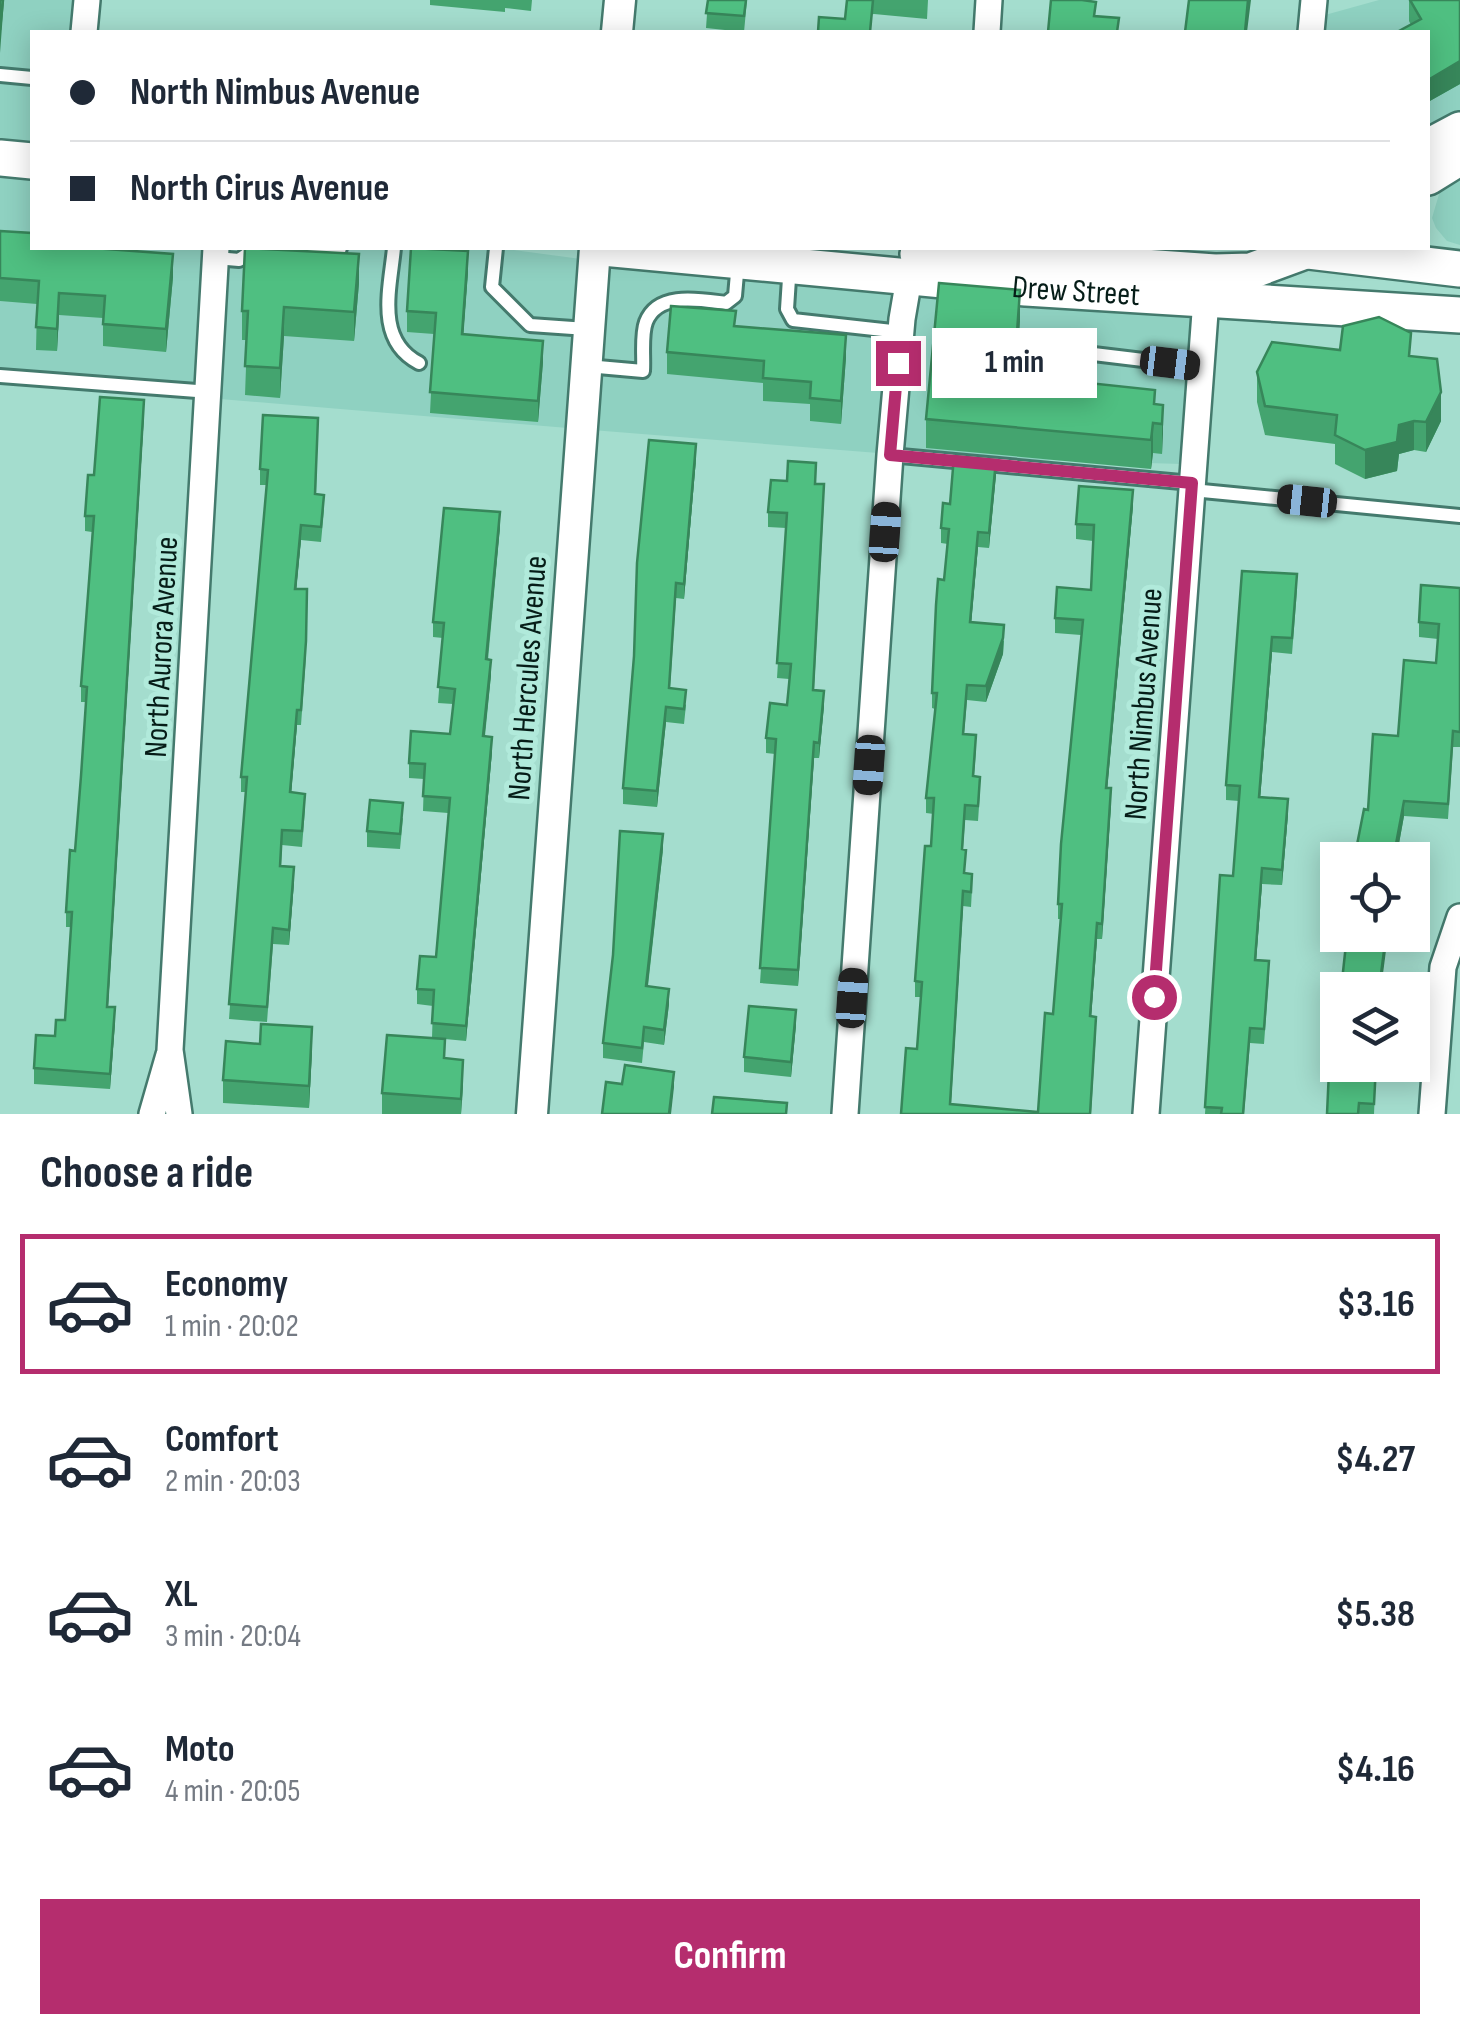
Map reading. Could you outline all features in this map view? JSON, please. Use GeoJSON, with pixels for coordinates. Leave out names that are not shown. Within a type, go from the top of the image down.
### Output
{"type":"FeatureCollection","features":[{"type":"Feature","properties":{"kind":"main road"},"geometry":{"type":"LineString","coordinates":[[1435,169],[1460,130]]}},
{"type":"Feature","properties":{"kind":"main road"},"geometry":{"type":"LineString","coordinates":[[0,158],[30,161]]}},
{"type":"Feature","properties":{"kind":"main road"},"geometry":{"type":"LineString","coordinates":[[1430,240],[1441,253],[1460,258]]}},
{"type":"Feature","properties":{"kind":"main road","name":"Drew Street"},"geometry":{"type":"LineString","coordinates":[[621,250],[691,258],[765,255],[1114,265],[1215,272],[1251,271],[1297,250]]}},
{"type":"Feature","properties":{"kind":"main road","name":"Drew Street"},"geometry":{"type":"LineString","coordinates":[[852,250],[1206,299],[1460,315]]}},
{"type":"Feature","properties":{"kind":"main road","name":"Drew Street"},"geometry":{"type":"LineString","coordinates":[[1307,250],[1460,268]]}},
{"type":"Feature","properties":{"kind":"street"},"geometry":{"type":"LineString","coordinates":[[87,0],[92,30]]}},
{"type":"Feature","properties":{"kind":"street"},"geometry":{"type":"LineString","coordinates":[[616,30],[620,0]]}},
{"type":"Feature","properties":{"kind":"street"},"geometry":{"type":"LineString","coordinates":[[987,30],[990,0]]}},
{"type":"Feature","properties":{"kind":"street"},"geometry":{"type":"LineString","coordinates":[[1311,30],[1314,0]]}},
{"type":"Feature","properties":{"kind":"street","name":"North Hercules Avenue"},"geometry":{"type":"LineString","coordinates":[[532,1114],[594,250]]}},
{"type":"Feature","properties":{"kind":"street","name":"North Aurora Avenue"},"geometry":{"type":"LineString","coordinates":[[152,1114],[170,1050],[216,253]]}},
{"type":"Feature","properties":{"kind":"street"},"geometry":{"type":"LineString","coordinates":[[844,1114],[900,332],[922,260]]}},
{"type":"Feature","properties":{"kind":"street","name":"North Nimbus Avenue"},"geometry":{"type":"LineString","coordinates":[[1146,1114],[1206,299]]}},
{"type":"Feature","properties":{"kind":"street"},"geometry":{"type":"LineString","coordinates":[[1432,1114],[1444,967],[1460,917]]}},
{"type":"Feature","properties":{"kind":"street","name":"North Aurora Avenue"},"geometry":{"type":"LineString","coordinates":[[170,1050],[180,1114]]}},
{"type":"Feature","properties":{"kind":"lane"},"geometry":{"type":"LineString","coordinates":[[0,75],[30,78]]}},
{"type":"Feature","properties":{"kind":"lane"},"geometry":{"type":"LineString","coordinates":[[216,253],[239,260],[253,250]]}},
{"type":"Feature","properties":{"kind":"lane"},"geometry":{"type":"LineString","coordinates":[[394,250],[390,332],[396,346],[418,363]]}},
{"type":"Feature","properties":{"kind":"lane"},"geometry":{"type":"LineString","coordinates":[[496,250],[492,287],[530,325],[587,328]]}},
{"type":"Feature","properties":{"kind":"lane"},"geometry":{"type":"LineString","coordinates":[[765,255],[793,320],[900,332]]}},
{"type":"Feature","properties":{"kind":"lane"},"geometry":{"type":"LineString","coordinates":[[584,366],[643,371],[646,322],[660,306],[681,298],[726,303],[765,255]]}},
{"type":"Feature","properties":{"kind":"lane"},"geometry":{"type":"LineString","coordinates":[[1077,352],[1201,367]]}},
{"type":"Feature","properties":{"kind":"lane"},"geometry":{"type":"LineString","coordinates":[[0,376],[210,392]]}},
{"type":"Feature","properties":{"kind":"lane"},"geometry":{"type":"LineString","coordinates":[[890,455],[1460,516]]}},
{"type":"Feature","properties":{"kind":"shaded area"},"geometry":{"type":"Polygon","coordinates":[[[0,0],[74,0],[71,30],[30,30],[30,147],[0,144],[0,0]]]}},
{"type":"Feature","properties":{"kind":"shaded area"},"geometry":{"type":"Polygon","coordinates":[[[1379,0],[1460,0],[1460,115],[1430,131],[1430,30],[1324,30],[1325,15],[1379,0]]]}},
{"type":"Feature","properties":{"kind":"shaded area"},"geometry":{"type":"Polygon","coordinates":[[[0,172],[30,175],[30,250],[204,250],[195,398],[0,381],[0,172]]]}},
{"type":"Feature","properties":{"kind":"shaded area"},"geometry":{"type":"Polygon","coordinates":[[[1460,172],[1460,245],[1447,241],[1432,218],[1442,184],[1460,172]]]}},
{"type":"Feature","properties":{"kind":"shaded area"},"geometry":{"type":"Polygon","coordinates":[[[228,250],[513,250],[581,259],[568,428],[220,399],[228,250]]]}},
{"type":"Feature","properties":{"kind":"shaded area"},"geometry":{"type":"Polygon","coordinates":[[[606,261],[681,273],[895,290],[878,453],[592,430],[606,261]]]}},
{"type":"Feature","properties":{"kind":"shaded area"},"geometry":{"type":"Polygon","coordinates":[[[919,292],[1193,312],[1182,464],[903,456],[919,292]]]}},
{"type":"Feature","properties":{"kind":"building"},"geometry":{"type":"Polygon","coordinates":[[[708,0],[746,0],[744,16],[706,13],[708,0]]]}},
{"type":"Feature","properties":{"kind":"building"},"geometry":{"type":"Polygon","coordinates":[[[847,0],[873,0],[870,30],[818,30],[819,17],[845,19],[847,0]]]}},
{"type":"Feature","properties":{"kind":"building"},"geometry":{"type":"Polygon","coordinates":[[[1051,0],[1096,2],[1094,16],[1119,18],[1117,30],[1048,30],[1051,0]]]}},
{"type":"Feature","properties":{"kind":"building"},"geometry":{"type":"Polygon","coordinates":[[[1189,0],[1248,0],[1245,30],[1185,30],[1189,0]]]}},
{"type":"Feature","properties":{"kind":"building"},"geometry":{"type":"Polygon","coordinates":[[[1410,0],[1460,0],[1460,61],[1430,79],[1430,30],[1401,30],[1421,19],[1410,0]]]}},
{"type":"Feature","properties":{"kind":"building"},"geometry":{"type":"Polygon","coordinates":[[[0,231],[30,233],[30,250],[173,254],[166,329],[103,324],[105,296],[59,293],[57,329],[36,327],[39,281],[0,278],[0,231]]]}},
{"type":"Feature","properties":{"kind":"building"},"geometry":{"type":"Polygon","coordinates":[[[245,250],[359,254],[354,312],[284,307],[280,368],[245,366],[248,311],[242,311],[245,250]]]}},
{"type":"Feature","properties":{"kind":"building"},"geometry":{"type":"Polygon","coordinates":[[[411,250],[468,251],[462,334],[543,341],[538,401],[430,392],[436,313],[407,311],[411,250]]]}},
{"type":"Feature","properties":{"kind":"building"},"geometry":{"type":"Polygon","coordinates":[[[939,283],[1020,290],[1014,375],[1155,390],[1154,404],[1163,405],[1162,424],[1153,423],[1151,440],[926,419],[939,283]]]}},
{"type":"Feature","properties":{"kind":"building"},"geometry":{"type":"Polygon","coordinates":[[[671,306],[736,311],[734,326],[846,335],[841,401],[810,398],[811,382],[763,378],[764,361],[667,352],[671,306]]]}},
{"type":"Feature","properties":{"kind":"building"},"geometry":{"type":"Polygon","coordinates":[[[1379,317],[1411,333],[1409,356],[1437,359],[1441,392],[1426,422],[1399,425],[1397,442],[1365,450],[1335,435],[1337,415],[1265,406],[1257,372],[1272,342],[1340,350],[1343,326],[1379,317]]]}},
{"type":"Feature","properties":{"kind":"building"},"geometry":{"type":"Polygon","coordinates":[[[100,397],[144,400],[107,1007],[115,1007],[110,1074],[34,1068],[36,1035],[55,1036],[56,1020],[65,1020],[72,912],[66,912],[81,776],[87,687],[81,686],[94,516],[85,516],[88,475],[94,475],[100,397]]]}},
{"type":"Feature","properties":{"kind":"building"},"geometry":{"type":"Polygon","coordinates":[[[263,415],[318,418],[315,494],[324,495],[321,527],[301,525],[295,589],[307,589],[306,641],[290,792],[305,794],[302,831],[282,830],[280,866],[294,867],[289,930],[273,928],[267,1007],[229,1004],[247,777],[241,777],[268,470],[260,469],[263,415]]]}},
{"type":"Feature","properties":{"kind":"building"},"geometry":{"type":"Polygon","coordinates":[[[649,440],[696,444],[684,584],[676,583],[669,688],[686,690],[684,709],[666,707],[657,791],[623,788],[649,440]]]}},
{"type":"Feature","properties":{"kind":"building"},"geometry":{"type":"Polygon","coordinates":[[[954,456],[996,460],[989,533],[978,532],[970,622],[1004,625],[986,686],[967,685],[963,734],[976,735],[973,776],[980,777],[978,806],[965,805],[964,873],[972,874],[971,892],[963,891],[950,1104],[1038,1112],[1045,1013],[1053,1014],[1062,904],[1058,904],[1061,844],[1083,620],[1055,618],[1057,587],[1091,590],[1094,525],[1076,524],[1079,486],[1133,490],[1106,788],[1111,788],[1102,924],[1097,923],[1090,1016],[1096,1017],[1090,1114],[901,1114],[906,1048],[917,1049],[922,982],[915,981],[925,846],[931,846],[934,798],[926,798],[937,693],[932,693],[936,605],[938,579],[944,580],[949,529],[941,528],[943,503],[950,504],[954,456]]]}},
{"type":"Feature","properties":{"kind":"building"},"geometry":{"type":"Polygon","coordinates":[[[788,461],[816,463],[815,484],[824,484],[813,690],[824,691],[819,743],[814,742],[798,970],[760,968],[776,739],[766,738],[770,703],[787,705],[791,664],[777,663],[787,513],[768,512],[771,480],[787,481],[788,461]]]}},
{"type":"Feature","properties":{"kind":"building"},"geometry":{"type":"Polygon","coordinates":[[[444,508],[500,512],[483,736],[492,737],[466,1026],[432,1023],[434,990],[417,989],[420,956],[436,957],[450,798],[423,796],[425,764],[409,763],[411,731],[450,734],[455,689],[438,687],[444,623],[433,622],[444,508]]]}},
{"type":"Feature","properties":{"kind":"building"},"geometry":{"type":"Polygon","coordinates":[[[1242,571],[1297,574],[1292,638],[1272,637],[1259,797],[1288,799],[1282,870],[1262,868],[1255,960],[1269,961],[1264,1029],[1250,1028],[1243,1114],[1221,1114],[1222,1108],[1205,1107],[1220,875],[1233,876],[1240,786],[1226,785],[1242,571]]]}},
{"type":"Feature","properties":{"kind":"building"},"geometry":{"type":"Polygon","coordinates":[[[1421,585],[1460,588],[1460,732],[1453,731],[1448,804],[1404,801],[1396,842],[1358,842],[1364,809],[1368,810],[1373,734],[1398,736],[1404,660],[1436,663],[1439,624],[1419,622],[1421,585]]]}},
{"type":"Feature","properties":{"kind":"building"},"geometry":{"type":"Polygon","coordinates":[[[370,800],[403,803],[400,834],[367,831],[370,800]]]}},
{"type":"Feature","properties":{"kind":"building"},"geometry":{"type":"Polygon","coordinates":[[[620,831],[663,834],[646,986],[669,989],[664,1030],[644,1027],[642,1048],[603,1043],[620,831]]]}},
{"type":"Feature","properties":{"kind":"building"},"geometry":{"type":"Polygon","coordinates":[[[1345,952],[1384,952],[1381,972],[1343,972],[1345,952]]]}},
{"type":"Feature","properties":{"kind":"building"},"geometry":{"type":"Polygon","coordinates":[[[749,1006],[796,1010],[791,1062],[744,1057],[749,1006]]]}},
{"type":"Feature","properties":{"kind":"building"},"geometry":{"type":"Polygon","coordinates":[[[261,1024],[312,1027],[309,1086],[223,1080],[226,1041],[260,1044],[261,1024]]]}},
{"type":"Feature","properties":{"kind":"building"},"geometry":{"type":"Polygon","coordinates":[[[387,1035],[445,1039],[444,1058],[463,1060],[461,1099],[382,1093],[387,1035]]]}},
{"type":"Feature","properties":{"kind":"building"},"geometry":{"type":"Polygon","coordinates":[[[625,1065],[674,1072],[669,1114],[602,1114],[606,1082],[622,1084],[625,1065]]]}},
{"type":"Feature","properties":{"kind":"building"},"geometry":{"type":"Polygon","coordinates":[[[1328,1082],[1375,1082],[1374,1104],[1359,1103],[1358,1114],[1327,1114],[1328,1082]]]}},
{"type":"Feature","properties":{"kind":"building"},"geometry":{"type":"Polygon","coordinates":[[[714,1097],[787,1103],[786,1114],[712,1114],[714,1097]]]}},
{"type":"Feature","properties":{"kind":"route"},"geometry":{"type":"LineString","coordinates":[[898,363],[890,455],[1192,483],[1154,997]]}}]}
